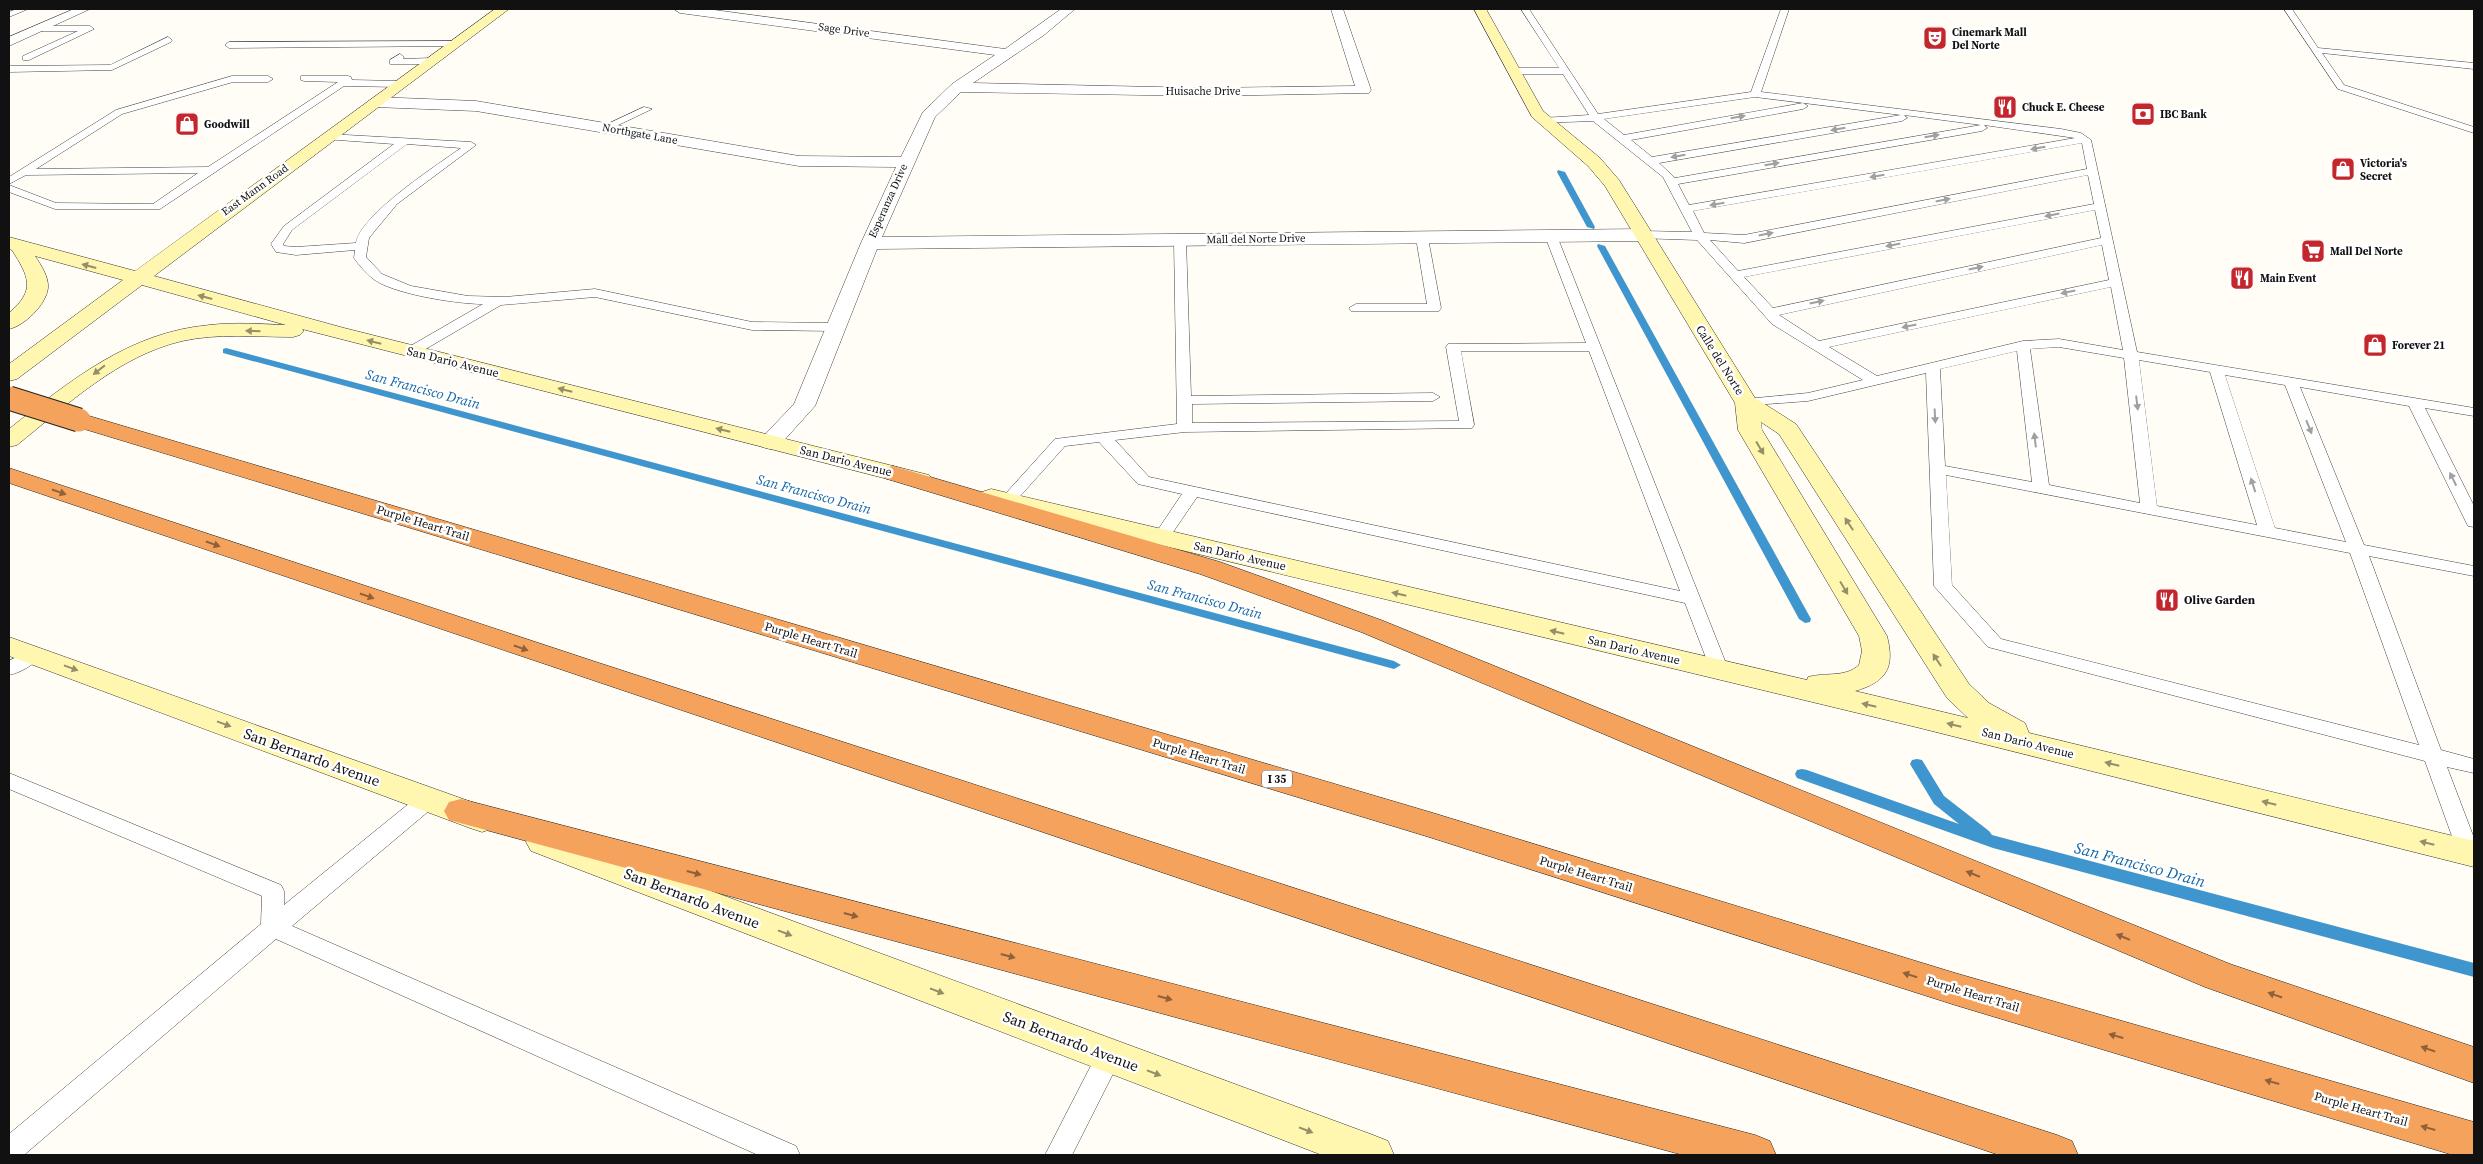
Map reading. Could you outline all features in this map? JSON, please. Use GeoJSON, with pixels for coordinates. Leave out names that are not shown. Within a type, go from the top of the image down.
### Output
{"type":"FeatureCollection","features":[{"type":"Feature","properties":{"kind":"highway","name":"Purple Heart Trail"},"geometry":{"type":"LineString","coordinates":[[9,398],[1433,826],[1964,991],[2474,1142]]}},
{"type":"Feature","properties":{"kind":"highway"},"geometry":{"type":"LineString","coordinates":[[893,473],[1210,568],[1371,626],[2218,976],[2474,1065]]}},
{"type":"Feature","properties":{"kind":"highway"},"geometry":{"type":"LineString","coordinates":[[11,476],[584,669],[2057,1155]]}},
{"type":"Feature","properties":{"kind":"highway"},"geometry":{"type":"LineString","coordinates":[[445,805],[1755,1155]]}},
{"type":"Feature","properties":{"kind":"main road","name":"East Mann Road"},"geometry":{"type":"LineString","coordinates":[[9,374],[503,9]]}},
{"type":"Feature","properties":{"kind":"main road","name":"Calle del Norte"},"geometry":{"type":"LineString","coordinates":[[1480,9],[1537,114],[1594,162],[1613,184],[1642,236],[1746,403],[1750,430],[1873,636],[1878,652],[1876,662],[1870,673],[1859,681],[1841,685],[1770,682]]}},
{"type":"Feature","properties":{"kind":"main road","name":"San Dario Avenue"},"geometry":{"type":"LineString","coordinates":[[14,245],[337,332],[893,473],[2074,755],[2471,854]]}},
{"type":"Feature","properties":{"kind":"main road"},"geometry":{"type":"LineString","coordinates":[[9,323],[30,305],[39,285],[36,272],[14,245]]}},
{"type":"Feature","properties":{"kind":"main road"},"geometry":{"type":"LineString","coordinates":[[9,440],[106,365],[130,352],[163,340],[208,331],[337,332]]}},
{"type":"Feature","properties":{"kind":"main road"},"geometry":{"type":"LineString","coordinates":[[1746,403],[1788,429],[1958,690],[1978,710],[1999,724],[2074,755]]}},
{"type":"Feature","properties":{"kind":"main road","name":"San Bernardo Avenue"},"geometry":{"type":"LineString","coordinates":[[17,656],[445,805],[1373,1155]]}},
{"type":"Feature","properties":{"kind":"street"},"geometry":{"type":"LineString","coordinates":[[9,42],[84,9]]}},
{"type":"Feature","properties":{"kind":"street","name":"Sage Drive"},"geometry":{"type":"LineString","coordinates":[[680,9],[1007,53]]}},
{"type":"Feature","properties":{"kind":"street","name":"Esperanza Drive"},"geometry":{"type":"LineString","coordinates":[[770,442],[804,406],[870,243],[928,115],[957,87],[1039,32],[1069,9]]}},
{"type":"Feature","properties":{"kind":"street","name":"Huisache Drive"},"geometry":{"type":"LineString","coordinates":[[957,87],[1194,92],[1364,90],[1338,9]]}},
{"type":"Feature","properties":{"kind":"street"},"geometry":{"type":"LineString","coordinates":[[799,24],[824,13]]}},
{"type":"Feature","properties":{"kind":"street","name":"Northgate Lane"},"geometry":{"type":"LineString","coordinates":[[375,102],[476,106],[799,161],[906,162]]}},
{"type":"Feature","properties":{"kind":"street","name":"Mall del Norte Drive"},"geometry":{"type":"LineString","coordinates":[[870,243],[1642,236]]}},
{"type":"Feature","properties":{"kind":"lane"},"geometry":{"type":"LineString","coordinates":[[9,15],[24,9]]}},
{"type":"Feature","properties":{"kind":"lane"},"geometry":{"type":"LineString","coordinates":[[1525,9],[1596,118],[1668,175],[1700,236],[1777,321],[1875,381]]}},
{"type":"Feature","properties":{"kind":"lane"},"geometry":{"type":"LineString","coordinates":[[1754,94],[1785,9]]}},
{"type":"Feature","properties":{"kind":"lane"},"geometry":{"type":"LineString","coordinates":[[2288,9],[2336,82],[2341,86],[2474,130]]}},
{"type":"Feature","properties":{"kind":"lane"},"geometry":{"type":"LineString","coordinates":[[26,58],[90,29],[41,28]]}},
{"type":"Feature","properties":{"kind":"lane"},"geometry":{"type":"LineString","coordinates":[[11,66],[94,69],[112,67],[168,40]]}},
{"type":"Feature","properties":{"kind":"lane"},"geometry":{"type":"LineString","coordinates":[[229,45],[418,45],[456,43]]}},
{"type":"Feature","properties":{"kind":"lane"},"geometry":{"type":"LineString","coordinates":[[418,45],[397,54],[400,56],[393,62],[431,61]]}},
{"type":"Feature","properties":{"kind":"lane"},"geometry":{"type":"LineString","coordinates":[[2315,50],[2474,66]]}},
{"type":"Feature","properties":{"kind":"lane"},"geometry":{"type":"LineString","coordinates":[[1514,71],[1565,71]]}},
{"type":"Feature","properties":{"kind":"lane"},"geometry":{"type":"LineString","coordinates":[[9,188],[55,206],[156,207],[349,78],[304,78]]}},
{"type":"Feature","properties":{"kind":"lane"},"geometry":{"type":"LineString","coordinates":[[9,181],[119,112],[232,79],[268,79]]}},
{"type":"Feature","properties":{"kind":"lane"},"geometry":{"type":"LineString","coordinates":[[342,83],[399,84]]}},
{"type":"Feature","properties":{"kind":"lane"},"geometry":{"type":"LineString","coordinates":[[1543,120],[1596,118],[1754,94],[2000,124],[2071,134],[2086,140]]}},
{"type":"Feature","properties":{"kind":"lane"},"geometry":{"type":"LineString","coordinates":[[1622,139],[1821,102]]}},
{"type":"Feature","properties":{"kind":"lane"},"geometry":{"type":"LineString","coordinates":[[604,128],[647,109]]}},
{"type":"Feature","properties":{"kind":"lane"},"geometry":{"type":"LineString","coordinates":[[1650,161],[1920,114]]}},
{"type":"Feature","properties":{"kind":"lane"},"geometry":{"type":"LineString","coordinates":[[1672,182],[2000,124]]}},
{"type":"Feature","properties":{"kind":"lane"},"geometry":{"type":"LineString","coordinates":[[328,137],[471,145],[393,202],[363,238],[360,258],[378,277],[408,290],[468,300],[498,302],[595,293],[752,326],[836,327]]}},
{"type":"Feature","properties":{"kind":"lane"},"geometry":{"type":"LineString","coordinates":[[362,246],[296,251],[280,250],[277,244],[288,228],[406,140]]}},
{"type":"Feature","properties":{"kind":"lane"},"geometry":{"type":"LineString","coordinates":[[2086,140],[2131,355],[2149,509]]}},
{"type":"Feature","properties":{"kind":"lane"},"geometry":{"type":"LineString","coordinates":[[1686,209],[2086,140]]}},
{"type":"Feature","properties":{"kind":"lane"},"geometry":{"type":"LineString","coordinates":[[24,172],[210,170]]}},
{"type":"Feature","properties":{"kind":"lane"},"geometry":{"type":"LineString","coordinates":[[1642,236],[1700,236],[1744,239],[2093,171]]}},
{"type":"Feature","properties":{"kind":"lane"},"geometry":{"type":"LineString","coordinates":[[1735,275],[2100,206]]}},
{"type":"Feature","properties":{"kind":"lane"},"geometry":{"type":"LineString","coordinates":[[1551,236],[1720,670]]}},
{"type":"Feature","properties":{"kind":"lane"},"geometry":{"type":"LineString","coordinates":[[1356,308],[1434,308],[1422,238]]}},
{"type":"Feature","properties":{"kind":"lane"},"geometry":{"type":"LineString","coordinates":[[1180,240],[1185,428]]}},
{"type":"Feature","properties":{"kind":"lane"},"geometry":{"type":"LineString","coordinates":[[1770,313],[2107,240]]}},
{"type":"Feature","properties":{"kind":"lane"},"geometry":{"type":"LineString","coordinates":[[1817,346],[2116,282]]}},
{"type":"Feature","properties":{"kind":"lane"},"geometry":{"type":"LineString","coordinates":[[412,351],[498,302]]}},
{"type":"Feature","properties":{"kind":"lane"},"geometry":{"type":"LineString","coordinates":[[1746,403],[1808,397],[2023,346],[2059,344],[2474,412]]}},
{"type":"Feature","properties":{"kind":"lane"},"geometry":{"type":"LineString","coordinates":[[2023,346],[2041,488]]}},
{"type":"Feature","properties":{"kind":"lane"},"geometry":{"type":"LineString","coordinates":[[1007,500],[1060,442],[1185,428],[1467,424],[1452,347],[1593,347]]}},
{"type":"Feature","properties":{"kind":"lane"},"geometry":{"type":"LineString","coordinates":[[1933,367],[1943,586],[1995,642],[2474,766]]}},
{"type":"Feature","properties":{"kind":"lane"},"geometry":{"type":"LineString","coordinates":[[2216,369],[2268,532]]}},
{"type":"Feature","properties":{"kind":"lane"},"geometry":{"type":"LineString","coordinates":[[2291,382],[2357,548],[2471,854]]}},
{"type":"Feature","properties":{"kind":"lane"},"geometry":{"type":"LineString","coordinates":[[1184,400],[1433,397]]}},
{"type":"Feature","properties":{"kind":"lane"},"geometry":{"type":"LineString","coordinates":[[2415,402],[2474,522]]}},
{"type":"Feature","properties":{"kind":"lane"},"geometry":{"type":"LineString","coordinates":[[1103,437],[1144,481],[1691,598]]}},
{"type":"Feature","properties":{"kind":"lane"},"geometry":{"type":"LineString","coordinates":[[1938,469],[2474,571]]}},
{"type":"Feature","properties":{"kind":"lane"},"geometry":{"type":"LineString","coordinates":[[1160,537],[1192,492]]}},
{"type":"Feature","properties":{"kind":"lane"},"geometry":{"type":"LineString","coordinates":[[9,781],[273,891],[273,928]]}},
{"type":"Feature","properties":{"kind":"lane"},"geometry":{"type":"LineString","coordinates":[[9,1151],[273,928],[445,805]]}},
{"type":"Feature","properties":{"kind":"lane"},"geometry":{"type":"LineString","coordinates":[[273,928],[787,1155]]}},
{"type":"Feature","properties":{"kind":"lane"},"geometry":{"type":"LineString","coordinates":[[1058,1155],[1110,1056]]}},
{"type":"Feature","properties":{"kind":"waterway"},"geometry":{"type":"LineString","coordinates":[[1561,172],[1591,227]]}},
{"type":"Feature","properties":{"kind":"waterway"},"geometry":{"type":"LineString","coordinates":[[1601,246],[1805,619]]}},
{"type":"Feature","properties":{"kind":"waterway","name":"San Francisco Drain"},"geometry":{"type":"LineString","coordinates":[[226,351],[1394,665]]}},
{"type":"Feature","properties":{"kind":"waterway"},"geometry":{"type":"LineString","coordinates":[[1917,764],[1939,800],[1984,835]]}},
{"type":"Feature","properties":{"kind":"waterway","name":"San Francisco Drain"},"geometry":{"type":"LineString","coordinates":[[1802,774],[1993,842],[2474,970]]}},
{"type":"Feature","properties":{"kind":"place","name":"Cinemark Mall Del Norte"},"geometry":{"type":"Point","coordinates":[1935,38]}},
{"type":"Feature","properties":{"kind":"place","name":"Chuck E. Cheese"},"geometry":{"type":"Point","coordinates":[2005,107]}},
{"type":"Feature","properties":{"kind":"place","name":"IBC Bank"},"geometry":{"type":"Point","coordinates":[2143,114]}},
{"type":"Feature","properties":{"kind":"place","name":"Goodwill"},"geometry":{"type":"Point","coordinates":[187,124]}},
{"type":"Feature","properties":{"kind":"place","name":"Victoria's Secret"},"geometry":{"type":"Point","coordinates":[2343,169]}},
{"type":"Feature","properties":{"kind":"place","name":"Mall Del Norte"},"geometry":{"type":"Point","coordinates":[2313,251]}},
{"type":"Feature","properties":{"kind":"place","name":"Main Event"},"geometry":{"type":"Point","coordinates":[2242,278]}},
{"type":"Feature","properties":{"kind":"place","name":"Forever 21"},"geometry":{"type":"Point","coordinates":[2375,345]}},
{"type":"Feature","properties":{"kind":"place","name":"Olive Garden"},"geometry":{"type":"Point","coordinates":[2167,600]}}]}
